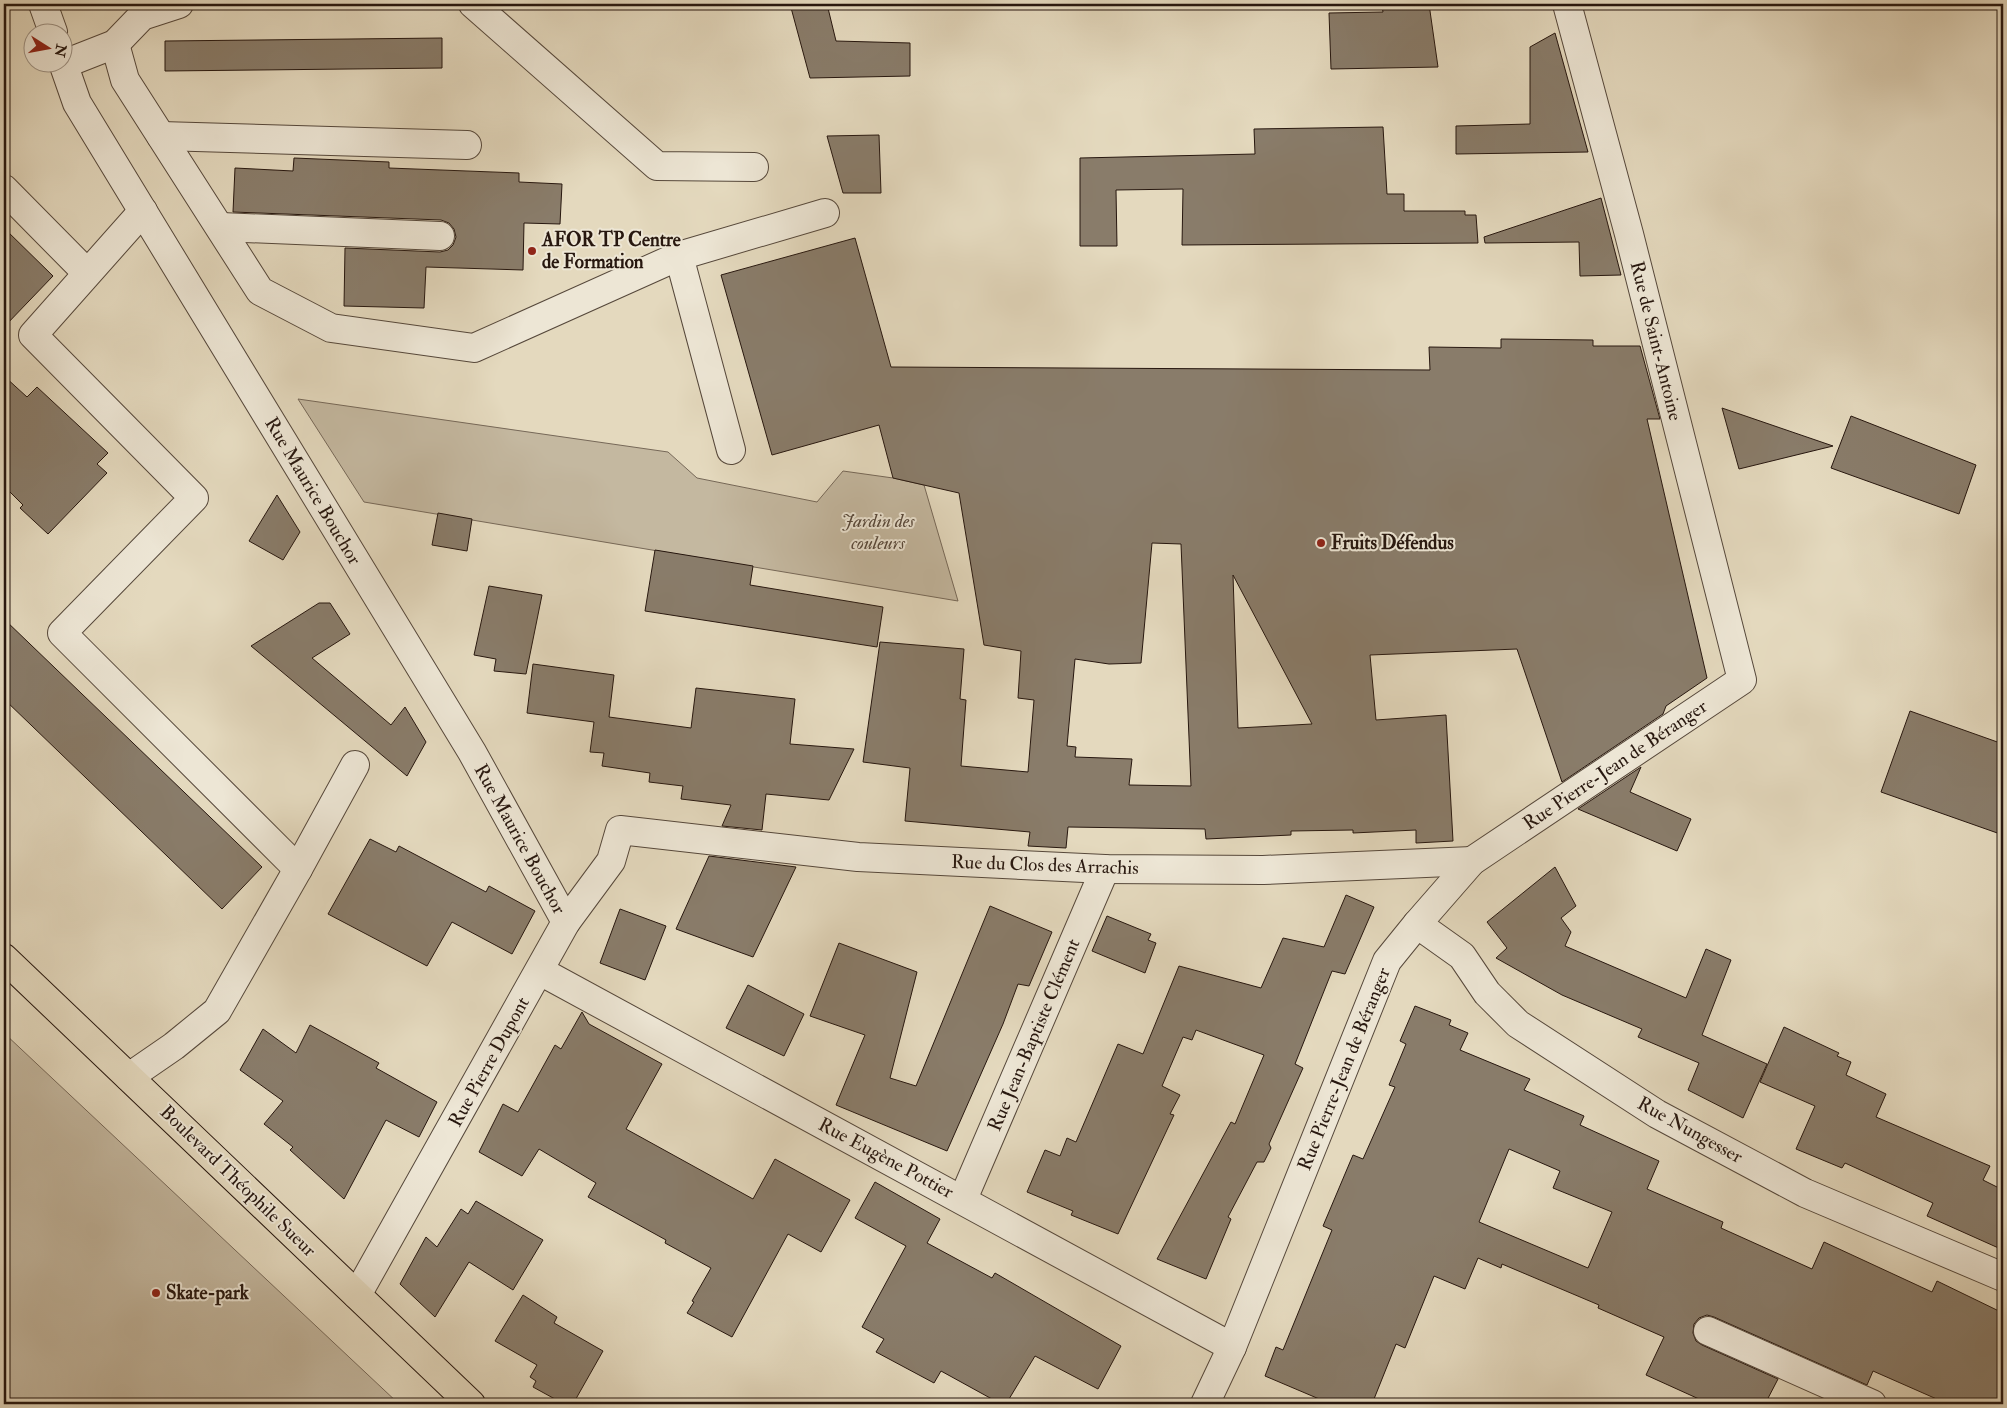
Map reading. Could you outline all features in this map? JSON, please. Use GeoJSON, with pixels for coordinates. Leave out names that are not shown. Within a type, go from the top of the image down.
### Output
{"type":"FeatureCollection","features":[{"type":"Feature","properties":{"kind":"main road","name":"Boulevard Théophile Sueur"},"geometry":{"type":"LineString","coordinates":[[4,958],[471,1404]]}},
{"type":"Feature","properties":{"kind":"street"},"geometry":{"type":"LineString","coordinates":[[43,4],[49,22]]}},
{"type":"Feature","properties":{"kind":"street"},"geometry":{"type":"LineString","coordinates":[[72,59],[116,44],[142,16],[179,4]]}},
{"type":"Feature","properties":{"kind":"street"},"geometry":{"type":"LineString","coordinates":[[473,4],[657,166],[754,168]]}},
{"type":"Feature","properties":{"kind":"street","name":"Rue de Saint-Antoine"},"geometry":{"type":"LineString","coordinates":[[1567,4],[1629,234],[1742,680]]}},
{"type":"Feature","properties":{"kind":"street"},"geometry":{"type":"LineString","coordinates":[[116,44],[125,80],[221,227],[260,291],[331,328],[474,348],[679,256],[825,213]]}},
{"type":"Feature","properties":{"kind":"street","name":"Rue Maurice Bouchor"},"geometry":{"type":"LineString","coordinates":[[66,72],[77,103],[472,752],[566,922]]}},
{"type":"Feature","properties":{"kind":"street"},"geometry":{"type":"LineString","coordinates":[[161,136],[467,145]]}},
{"type":"Feature","properties":{"kind":"street"},"geometry":{"type":"LineString","coordinates":[[4,189],[87,273]]}},
{"type":"Feature","properties":{"kind":"street"},"geometry":{"type":"LineString","coordinates":[[143,212],[33,335],[194,498],[62,633],[298,870]]}},
{"type":"Feature","properties":{"kind":"street"},"geometry":{"type":"LineString","coordinates":[[221,227],[440,236]]}},
{"type":"Feature","properties":{"kind":"street"},"geometry":{"type":"LineString","coordinates":[[679,256],[731,450]]}},
{"type":"Feature","properties":{"kind":"street","name":"Rue Pierre-Jean de Béranger"},"geometry":{"type":"LineString","coordinates":[[1205,1404],[1232,1347],[1387,961],[1472,862],[1742,680]]}},
{"type":"Feature","properties":{"kind":"street"},"geometry":{"type":"LineString","coordinates":[[129,1077],[174,1046],[217,1011],[298,870],[355,765]]}},
{"type":"Feature","properties":{"kind":"street","name":"Rue Pierre Dupont"},"geometry":{"type":"LineString","coordinates":[[357,1295],[566,922],[611,861],[620,830]]}},
{"type":"Feature","properties":{"kind":"street","name":"Rue du Clos des Arrachis"},"geometry":{"type":"LineString","coordinates":[[620,830],[858,857],[1105,869],[1263,870],[1472,862]]}},
{"type":"Feature","properties":{"kind":"street","name":"Rue Jean-Baptiste Clément"},"geometry":{"type":"LineString","coordinates":[[964,1200],[1105,869]]}},
{"type":"Feature","properties":{"kind":"street","name":"Rue Nungesser"},"geometry":{"type":"LineString","coordinates":[[1417,924],[1462,956],[1487,993],[1518,1024],[1656,1114],[1805,1193],[2003,1277]]}},
{"type":"Feature","properties":{"kind":"street","name":"Rue Eugène Pottier"},"geometry":{"type":"LineString","coordinates":[[540,971],[1232,1347]]}},
{"type":"Feature","properties":{"kind":"street"},"geometry":{"type":"LineString","coordinates":[[1708,1331],[1872,1404]]}},
{"type":"Feature","properties":{"kind":"green space","name":"Jardin des couleurs"},"geometry":{"type":"Polygon","coordinates":[[[298,399],[668,452],[697,478],[817,502],[843,471],[893,478],[924,485],[958,601],[364,502],[298,399]]]}},
{"type":"Feature","properties":{"kind":"green space"},"geometry":{"type":"Polygon","coordinates":[[[4,1033],[399,1404],[4,1404],[4,1033]]]}},
{"type":"Feature","properties":{"kind":"building"},"geometry":{"type":"Polygon","coordinates":[[[790,4],[827,4],[836,41],[910,43],[910,76],[810,78],[790,4]]]}},
{"type":"Feature","properties":{"kind":"building"},"geometry":{"type":"Polygon","coordinates":[[[1429,4],[1438,67],[1331,69],[1329,13],[1383,12],[1382,6],[1429,4]]]}},
{"type":"Feature","properties":{"kind":"building"},"geometry":{"type":"Polygon","coordinates":[[[1555,33],[1588,152],[1456,154],[1456,126],[1530,124],[1530,47],[1555,33]]]}},
{"type":"Feature","properties":{"kind":"building"},"geometry":{"type":"Polygon","coordinates":[[[442,38],[442,68],[165,71],[165,41],[442,38]]]}},
{"type":"Feature","properties":{"kind":"building"},"geometry":{"type":"Polygon","coordinates":[[[1383,127],[1387,194],[1404,194],[1404,211],[1465,211],[1465,215],[1476,215],[1478,243],[1182,245],[1183,189],[1116,190],[1117,246],[1080,246],[1080,158],[1255,154],[1254,129],[1383,127]]]}},
{"type":"Feature","properties":{"kind":"building"},"geometry":{"type":"Polygon","coordinates":[[[879,135],[881,193],[843,193],[827,136],[879,135]]]}},
{"type":"Feature","properties":{"kind":"building"},"geometry":{"type":"Polygon","coordinates":[[[294,158],[389,162],[389,168],[519,173],[519,182],[562,184],[560,224],[524,223],[523,270],[426,267],[424,308],[344,306],[345,248],[440,252],[448,250],[453,245],[456,237],[454,229],[449,223],[441,220],[233,212],[235,168],[293,171],[294,158]]]}},
{"type":"Feature","properties":{"kind":"building"},"geometry":{"type":"Polygon","coordinates":[[[1601,198],[1621,275],[1580,276],[1579,242],[1485,243],[1484,237],[1601,198]]]}},
{"type":"Feature","properties":{"kind":"building"},"geometry":{"type":"Polygon","coordinates":[[[4,228],[53,276],[4,327],[4,228]]]}},
{"type":"Feature","properties":{"kind":"building","name":"Fruits Défendus"},"geometry":{"type":"Polygon","coordinates":[[[855,238],[891,367],[1430,370],[1429,347],[1501,348],[1501,339],[1593,340],[1593,346],[1640,346],[1660,419],[1647,419],[1707,678],[1666,706],[1663,714],[1562,782],[1517,649],[1370,655],[1376,720],[1446,715],[1453,841],[1416,843],[1416,830],[1353,833],[1353,830],[1291,831],[1291,835],[1206,839],[1205,829],[1068,827],[1066,848],[1028,846],[1030,832],[905,821],[910,768],[863,762],[880,642],[964,649],[960,699],[966,700],[961,766],[1028,772],[1034,700],[1018,698],[1021,651],[984,645],[959,493],[893,478],[879,425],[772,455],[721,275],[855,238]],[[1152,543],[1141,663],[1109,664],[1075,659],[1067,746],[1076,747],[1075,757],[1132,759],[1129,785],[1191,786],[1181,544],[1152,543]],[[1233,575],[1238,728],[1312,724],[1233,575]]]}},
{"type":"Feature","properties":{"kind":"building"},"geometry":{"type":"Polygon","coordinates":[[[4,376],[27,397],[37,387],[108,453],[97,464],[107,473],[48,534],[20,508],[23,505],[4,486],[4,376]]]}},
{"type":"Feature","properties":{"kind":"building"},"geometry":{"type":"Polygon","coordinates":[[[1722,408],[1833,446],[1739,469],[1722,408]]]}},
{"type":"Feature","properties":{"kind":"building"},"geometry":{"type":"Polygon","coordinates":[[[1851,416],[1976,465],[1959,514],[1831,468],[1851,416]]]}},
{"type":"Feature","properties":{"kind":"building"},"geometry":{"type":"Polygon","coordinates":[[[277,495],[300,532],[283,560],[249,541],[277,495]]]}},
{"type":"Feature","properties":{"kind":"building"},"geometry":{"type":"Polygon","coordinates":[[[438,513],[472,519],[467,551],[432,545],[438,513]]]}},
{"type":"Feature","properties":{"kind":"building"},"geometry":{"type":"Polygon","coordinates":[[[655,550],[753,566],[750,585],[883,607],[877,647],[645,611],[655,550]]]}},
{"type":"Feature","properties":{"kind":"building"},"geometry":{"type":"Polygon","coordinates":[[[489,586],[542,595],[526,674],[494,671],[496,659],[474,655],[489,586]]]}},
{"type":"Feature","properties":{"kind":"building"},"geometry":{"type":"Polygon","coordinates":[[[319,603],[330,603],[350,634],[312,658],[391,725],[405,707],[426,742],[407,776],[251,646],[319,603]]]}},
{"type":"Feature","properties":{"kind":"building"},"geometry":{"type":"Polygon","coordinates":[[[4,619],[262,867],[222,909],[4,699],[4,619]]]}},
{"type":"Feature","properties":{"kind":"building"},"geometry":{"type":"Polygon","coordinates":[[[533,664],[614,675],[609,717],[691,728],[696,688],[795,699],[790,744],[854,749],[829,800],[766,794],[762,830],[722,826],[731,805],[681,799],[683,786],[649,782],[650,773],[602,766],[604,753],[590,752],[594,722],[527,713],[533,664]]]}},
{"type":"Feature","properties":{"kind":"building"},"geometry":{"type":"Polygon","coordinates":[[[1910,711],[2003,744],[2003,835],[1881,792],[1910,711]]]}},
{"type":"Feature","properties":{"kind":"building"},"geometry":{"type":"Polygon","coordinates":[[[1641,767],[1630,792],[1691,819],[1677,851],[1578,809],[1641,767]]]}},
{"type":"Feature","properties":{"kind":"building"},"geometry":{"type":"Polygon","coordinates":[[[370,839],[396,852],[399,846],[486,892],[489,886],[535,911],[512,954],[452,922],[427,966],[328,914],[370,839]]]}},
{"type":"Feature","properties":{"kind":"building"},"geometry":{"type":"Polygon","coordinates":[[[709,856],[796,867],[753,957],[676,929],[709,856]]]}},
{"type":"Feature","properties":{"kind":"building"},"geometry":{"type":"Polygon","coordinates":[[[1555,867],[1576,906],[1561,918],[1571,932],[1565,946],[1686,998],[1706,949],[1731,960],[1702,1035],[1767,1064],[1743,1118],[1688,1090],[1699,1063],[1638,1037],[1642,1029],[1562,995],[1496,958],[1507,948],[1487,922],[1555,867]]]}},
{"type":"Feature","properties":{"kind":"building"},"geometry":{"type":"Polygon","coordinates":[[[1346,895],[1374,907],[1345,974],[1332,971],[1295,1064],[1303,1068],[1269,1144],[1271,1148],[1264,1162],[1257,1162],[1228,1217],[1231,1219],[1206,1279],[1157,1259],[1231,1122],[1235,1124],[1264,1055],[1196,1030],[1192,1040],[1183,1037],[1162,1086],[1180,1095],[1170,1114],[1174,1115],[1118,1234],[1071,1215],[1073,1211],[1027,1192],[1045,1150],[1060,1156],[1067,1138],[1076,1142],[1118,1044],[1143,1054],[1179,966],[1261,988],[1283,938],[1324,947],[1346,895]]]}},
{"type":"Feature","properties":{"kind":"building"},"geometry":{"type":"Polygon","coordinates":[[[990,906],[1052,932],[1029,986],[1018,984],[1003,1024],[947,1151],[836,1105],[865,1035],[810,1016],[839,943],[917,972],[890,1078],[916,1086],[990,906]]]}},
{"type":"Feature","properties":{"kind":"building"},"geometry":{"type":"Polygon","coordinates":[[[620,909],[666,926],[645,980],[600,963],[620,909]]]}},
{"type":"Feature","properties":{"kind":"building"},"geometry":{"type":"Polygon","coordinates":[[[1107,916],[1151,934],[1148,940],[1156,943],[1145,973],[1092,951],[1107,916]]]}},
{"type":"Feature","properties":{"kind":"building"},"geometry":{"type":"Polygon","coordinates":[[[748,985],[804,1014],[784,1056],[726,1028],[748,985]]]}},
{"type":"Feature","properties":{"kind":"building"},"geometry":{"type":"Polygon","coordinates":[[[1415,1006],[1451,1020],[1449,1025],[1468,1033],[1460,1050],[1530,1079],[1524,1090],[1584,1116],[1580,1125],[1659,1161],[1647,1189],[1723,1222],[1721,1228],[1812,1269],[1824,1242],[1932,1292],[1937,1281],[2003,1313],[2003,1404],[1948,1404],[1873,1371],[1867,1385],[1707,1315],[1699,1318],[1694,1324],[1693,1333],[1696,1341],[1778,1379],[1765,1404],[1710,1404],[1646,1375],[1664,1337],[1598,1308],[1599,1305],[1502,1264],[1501,1268],[1478,1258],[1465,1289],[1434,1276],[1405,1348],[1396,1344],[1372,1404],[1331,1404],[1265,1376],[1276,1347],[1283,1350],[1332,1230],[1323,1226],[1353,1155],[1363,1159],[1395,1087],[1389,1085],[1406,1044],[1400,1041],[1415,1006]],[[1509,1149],[1479,1222],[1588,1268],[1612,1212],[1553,1188],[1560,1171],[1509,1149]]]}},
{"type":"Feature","properties":{"kind":"building"},"geometry":{"type":"Polygon","coordinates":[[[582,1012],[589,1024],[662,1064],[626,1129],[753,1199],[775,1159],[850,1200],[821,1252],[788,1234],[732,1337],[687,1313],[711,1268],[665,1243],[666,1240],[588,1197],[596,1183],[539,1149],[522,1176],[479,1152],[503,1104],[518,1112],[555,1045],[561,1049],[582,1012]]]}},
{"type":"Feature","properties":{"kind":"building"},"geometry":{"type":"Polygon","coordinates":[[[310,1025],[379,1063],[376,1068],[437,1102],[419,1137],[386,1120],[344,1199],[290,1150],[293,1147],[264,1124],[283,1101],[240,1070],[263,1029],[296,1053],[310,1025]]]}},
{"type":"Feature","properties":{"kind":"building"},"geometry":{"type":"Polygon","coordinates":[[[1784,1027],[1839,1053],[1837,1056],[1851,1062],[1846,1075],[1886,1094],[1876,1117],[1990,1166],[1983,1180],[2003,1190],[2003,1250],[1927,1216],[1933,1203],[1845,1163],[1842,1168],[1796,1149],[1815,1106],[1760,1082],[1784,1027]]]}},
{"type":"Feature","properties":{"kind":"building"},"geometry":{"type":"Polygon","coordinates":[[[875,1182],[940,1219],[927,1243],[992,1278],[995,1273],[1121,1346],[1098,1389],[1035,1356],[1006,1404],[1001,1404],[941,1371],[934,1383],[876,1352],[884,1339],[862,1327],[906,1246],[855,1218],[875,1182]]]}},
{"type":"Feature","properties":{"kind":"building"},"geometry":{"type":"Polygon","coordinates":[[[476,1201],[543,1240],[513,1290],[469,1262],[435,1317],[400,1284],[426,1237],[437,1247],[461,1209],[468,1214],[476,1201]]]}},
{"type":"Feature","properties":{"kind":"building"},"geometry":{"type":"Polygon","coordinates":[[[523,1295],[557,1317],[554,1323],[603,1351],[573,1404],[564,1404],[533,1387],[536,1381],[530,1377],[537,1365],[495,1341],[523,1295]]]}},
{"type":"Feature","properties":{"kind":"place","name":"AFOR TP Centre de Formation"},"geometry":{"type":"Point","coordinates":[532,251]}},
{"type":"Feature","properties":{"kind":"place","name":"Fruits Défendus"},"geometry":{"type":"Point","coordinates":[1321,543]}},
{"type":"Feature","properties":{"kind":"place","name":"Skate-park"},"geometry":{"type":"Point","coordinates":[156,1293]}}]}
